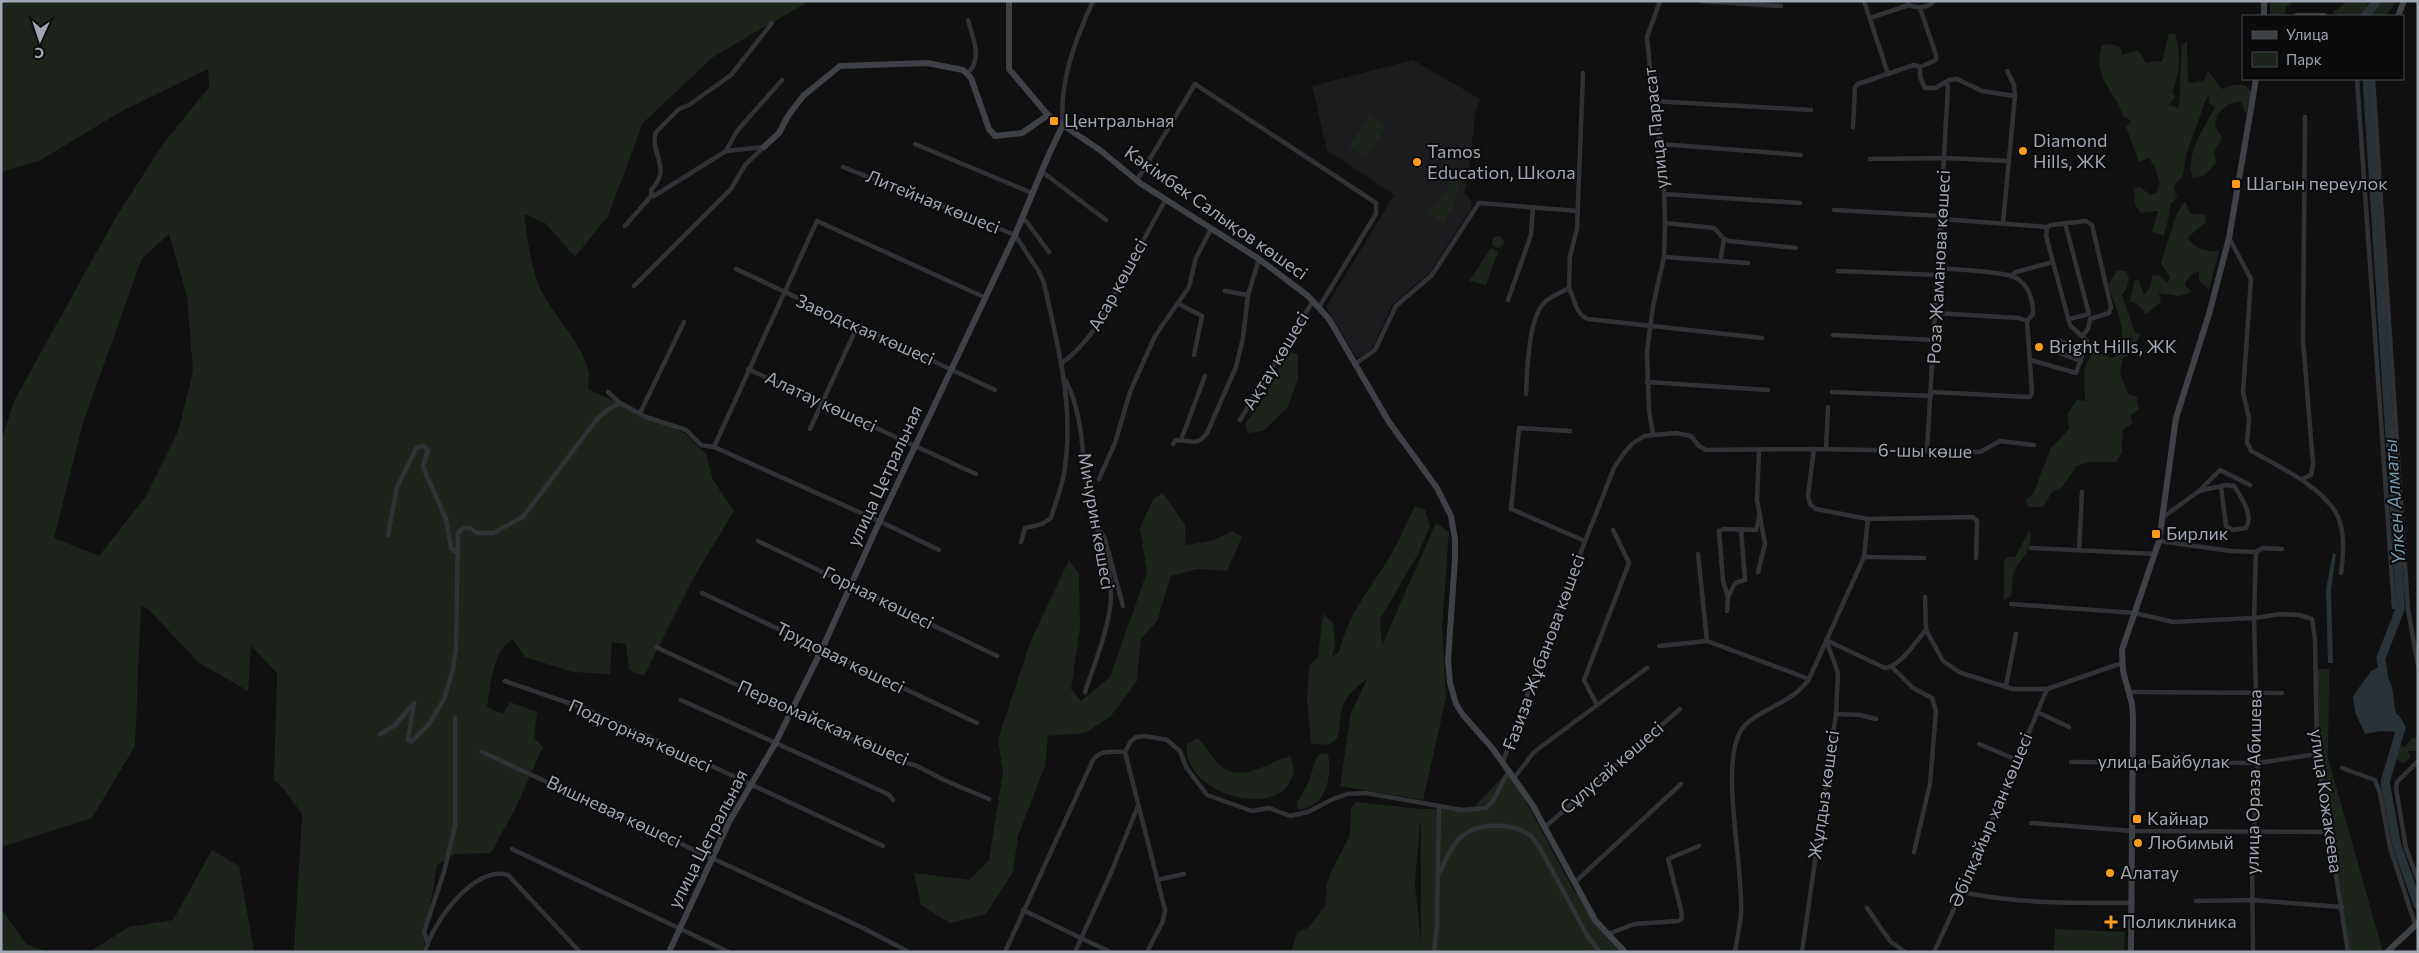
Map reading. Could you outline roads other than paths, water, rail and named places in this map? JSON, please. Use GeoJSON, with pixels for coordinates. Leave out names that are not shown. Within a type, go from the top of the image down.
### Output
{"type":"FeatureCollection","features":[{"type":"Feature","properties":{"kind":"street","name":"Кәкімбек Салықов көшесі"},"geometry":{"type":"LineString","coordinates":[[1009,1],[1009,69],[1048,115],[1100,150],[1137,180],[1259,259],[1313,301],[1329,319],[1389,422],[1437,488],[1451,516],[1455,539],[1448,644],[1451,690],[1463,715],[1509,770],[1545,827],[1595,920],[1625,952]]}},
{"type":"Feature","properties":{"kind":"street","name":"улица Цетральная"},"geometry":{"type":"LineString","coordinates":[[669,952],[712,858],[775,744],[822,649],[879,521],[1015,235],[1041,171],[1063,125],[1062,100],[1067,70],[1093,1]]}},
{"type":"Feature","properties":{"kind":"street","name":"улица Парасат"},"geometry":{"type":"LineString","coordinates":[[1653,434],[1647,382],[1650,328],[1664,257],[1665,223],[1660,144],[1653,101],[1647,37],[1660,1]]}},
{"type":"Feature","properties":{"kind":"street"},"geometry":{"type":"LineString","coordinates":[[1701,1],[1781,6]]}},
{"type":"Feature","properties":{"kind":"street"},"geometry":{"type":"LineString","coordinates":[[1864,1],[1888,74]]}},
{"type":"Feature","properties":{"kind":"street"},"geometry":{"type":"LineString","coordinates":[[1870,18],[1908,3],[1920,8],[1932,4],[1934,1]]}},
{"type":"Feature","properties":{"kind":"street"},"geometry":{"type":"LineString","coordinates":[[2264,1],[2264,15]]}},
{"type":"Feature","properties":{"kind":"street"},"geometry":{"type":"LineString","coordinates":[[2398,15],[2404,1]]}},
{"type":"Feature","properties":{"kind":"street"},"geometry":{"type":"LineString","coordinates":[[1852,127],[1855,88],[1858,84],[1914,66],[1920,67],[1936,60],[1920,8]]}},
{"type":"Feature","properties":{"kind":"street"},"geometry":{"type":"LineString","coordinates":[[968,20],[977,58],[974,67],[968,73]]}},
{"type":"Feature","properties":{"kind":"street"},"geometry":{"type":"LineString","coordinates":[[652,195],[651,190],[656,185],[661,169],[655,143],[656,132],[679,110],[690,105],[731,75],[772,24]]}},
{"type":"Feature","properties":{"kind":"street"},"geometry":{"type":"LineString","coordinates":[[634,286],[731,189],[745,165],[779,133],[788,116],[803,96],[840,66],[926,63],[954,67],[968,73],[975,86],[989,129],[995,136],[999,137],[1022,133],[1048,115]]}},
{"type":"Feature","properties":{"kind":"street"},"geometry":{"type":"LineString","coordinates":[[1920,67],[1920,77],[1925,88],[1935,88],[1957,79],[1982,91],[2014,96]]}},
{"type":"Feature","properties":{"kind":"street"},"geometry":{"type":"LineString","coordinates":[[2003,223],[2014,96],[2014,85],[2007,71]]}},
{"type":"Feature","properties":{"kind":"street"},"geometry":{"type":"LineString","coordinates":[[1583,73],[1577,229],[1570,256],[1569,288],[1580,316],[1588,320],[1650,328],[1762,338]]}},
{"type":"Feature","properties":{"kind":"street"},"geometry":{"type":"LineString","coordinates":[[726,151],[737,131],[782,80]]}},
{"type":"Feature","properties":{"kind":"street"},"geometry":{"type":"LineString","coordinates":[[2131,952],[2132,717],[2129,692],[2122,664],[2122,650],[2160,541],[2176,418],[2209,314],[2229,238],[2246,153],[2256,80]]}},
{"type":"Feature","properties":{"kind":"street"},"geometry":{"type":"LineString","coordinates":[[2357,80],[2394,606]]}},
{"type":"Feature","properties":{"kind":"street"},"geometry":{"type":"LineString","coordinates":[[2373,80],[2408,610],[2418,665]]}},
{"type":"Feature","properties":{"kind":"street","name":"Роза Жаманова көшесі"},"geometry":{"type":"LineString","coordinates":[[1927,451],[1945,158],[1948,87],[1946,83]]}},
{"type":"Feature","properties":{"kind":"street"},"geometry":{"type":"LineString","coordinates":[[1137,180],[1195,84],[1376,203],[1376,214],[1319,307]]}},
{"type":"Feature","properties":{"kind":"street"},"geometry":{"type":"LineString","coordinates":[[1653,101],[1811,110]]}},
{"type":"Feature","properties":{"kind":"street"},"geometry":{"type":"LineString","coordinates":[[2302,479],[2312,475],[2313,464],[2303,340],[2305,117]]}},
{"type":"Feature","properties":{"kind":"street"},"geometry":{"type":"LineString","coordinates":[[915,144],[1032,193]]}},
{"type":"Feature","properties":{"kind":"street"},"geometry":{"type":"LineString","coordinates":[[1660,144],[1801,156]]}},
{"type":"Feature","properties":{"kind":"street"},"geometry":{"type":"LineString","coordinates":[[625,226],[652,195],[654,196],[726,151],[764,146]]}},
{"type":"Feature","properties":{"kind":"street"},"geometry":{"type":"LineString","coordinates":[[1870,159],[1945,158],[2009,161]]}},
{"type":"Feature","properties":{"kind":"street","name":"Литейная көшесі"},"geometry":{"type":"LineString","coordinates":[[843,167],[1015,235],[1038,270],[1044,284],[1065,380],[1067,433],[1064,474],[1051,518],[1042,524],[1025,528],[1021,542]]}},
{"type":"Feature","properties":{"kind":"street"},"geometry":{"type":"LineString","coordinates":[[1041,171],[1106,220]]}},
{"type":"Feature","properties":{"kind":"street"},"geometry":{"type":"LineString","coordinates":[[1664,194],[1800,203]]}},
{"type":"Feature","properties":{"kind":"street","name":"Асар көшесі"},"geometry":{"type":"LineString","coordinates":[[1061,364],[1074,355],[1104,318],[1122,279],[1166,199]]}},
{"type":"Feature","properties":{"kind":"street"},"geometry":{"type":"LineString","coordinates":[[1355,364],[1375,350],[1396,306],[1432,275],[1479,203],[1578,211]]}},
{"type":"Feature","properties":{"kind":"street"},"geometry":{"type":"LineString","coordinates":[[1508,300],[1531,234],[1533,207]]}},
{"type":"Feature","properties":{"kind":"street"},"geometry":{"type":"LineString","coordinates":[[1834,210],[1941,217],[2047,227],[2086,220],[2092,225],[2111,307],[2109,313],[2090,319],[2088,330],[2083,335]]}},
{"type":"Feature","properties":{"kind":"street"},"geometry":{"type":"LineString","coordinates":[[1022,219],[1026,221],[1049,252]]}},
{"type":"Feature","properties":{"kind":"street"},"geometry":{"type":"LineString","coordinates":[[714,447],[817,221],[986,298]]}},
{"type":"Feature","properties":{"kind":"street"},"geometry":{"type":"LineString","coordinates":[[1665,223],[1714,228],[1724,239],[1796,248]]}},
{"type":"Feature","properties":{"kind":"street"},"geometry":{"type":"LineString","coordinates":[[2065,223],[2089,314],[2069,319]]}},
{"type":"Feature","properties":{"kind":"street"},"geometry":{"type":"LineString","coordinates":[[2031,360],[2073,373],[2078,370],[2087,341],[2083,335],[2073,329],[2069,319],[2046,236],[2047,227]]}},
{"type":"Feature","properties":{"kind":"street"},"geometry":{"type":"LineString","coordinates":[[1099,479],[1115,443],[1130,392],[1155,336],[1189,287],[1196,258],[1210,229]]}},
{"type":"Feature","properties":{"kind":"street"},"geometry":{"type":"LineString","coordinates":[[2229,238],[2252,279],[2243,392],[2250,418],[2248,445],[2251,450],[2302,479],[2333,508],[2338,517],[2343,552],[2341,573]]}},
{"type":"Feature","properties":{"kind":"street"},"geometry":{"type":"LineString","coordinates":[[1721,257],[1724,239]]}},
{"type":"Feature","properties":{"kind":"street"},"geometry":{"type":"LineString","coordinates":[[1664,257],[1748,263]]}},
{"type":"Feature","properties":{"kind":"street"},"geometry":{"type":"LineString","coordinates":[[1173,444],[1176,440],[1182,440],[1195,444],[1202,440],[1207,433],[1236,367],[1248,295],[1259,259]]}},
{"type":"Feature","properties":{"kind":"street"},"geometry":{"type":"LineString","coordinates":[[2011,276],[2016,272],[2053,262]]}},
{"type":"Feature","properties":{"kind":"street"},"geometry":{"type":"LineString","coordinates":[[1832,392],[2031,396],[2031,360],[2027,322],[2033,314],[2031,296],[2025,285],[2011,276],[1938,268]]}},
{"type":"Feature","properties":{"kind":"street","name":"Заводская көшесі"},"geometry":{"type":"LineString","coordinates":[[736,269],[995,390]]}},
{"type":"Feature","properties":{"kind":"street"},"geometry":{"type":"LineString","coordinates":[[1838,271],[1938,275]]}},
{"type":"Feature","properties":{"kind":"street"},"geometry":{"type":"LineString","coordinates":[[1526,394],[1528,348],[1536,319],[1544,302],[1569,288]]}},
{"type":"Feature","properties":{"kind":"street"},"geometry":{"type":"LineString","coordinates":[[1225,291],[1248,295]]}},
{"type":"Feature","properties":{"kind":"street","name":"Ақтау көшесі"},"geometry":{"type":"LineString","coordinates":[[1240,420],[1313,301]]}},
{"type":"Feature","properties":{"kind":"street"},"geometry":{"type":"LineString","coordinates":[[1179,304],[1202,316],[1194,354]]}},
{"type":"Feature","properties":{"kind":"street"},"geometry":{"type":"LineString","coordinates":[[1936,313],[2019,318],[2027,322]]}},
{"type":"Feature","properties":{"kind":"street"},"geometry":{"type":"LineString","coordinates":[[640,413],[684,322]]}},
{"type":"Feature","properties":{"kind":"street"},"geometry":{"type":"LineString","coordinates":[[810,430],[858,325]]}},
{"type":"Feature","properties":{"kind":"street"},"geometry":{"type":"LineString","coordinates":[[1834,335],[1934,340]]}},
{"type":"Feature","properties":{"kind":"street"},"geometry":{"type":"LineString","coordinates":[[2058,340],[2085,350]]}},
{"type":"Feature","properties":{"kind":"street"},"geometry":{"type":"LineString","coordinates":[[2056,352],[2081,361]]}},
{"type":"Feature","properties":{"kind":"street","name":"Алатау көшесі"},"geometry":{"type":"LineString","coordinates":[[748,369],[976,474]]}},
{"type":"Feature","properties":{"kind":"street"},"geometry":{"type":"LineString","coordinates":[[1182,440],[1205,376]]}},
{"type":"Feature","properties":{"kind":"street","name":"Мичурин көшесі"},"geometry":{"type":"LineString","coordinates":[[1065,380],[1080,426],[1087,489],[1106,559],[1110,608],[1085,692]]}},
{"type":"Feature","properties":{"kind":"street"},"geometry":{"type":"LineString","coordinates":[[1647,382],[1768,390]]}},
{"type":"Feature","properties":{"kind":"street"},"geometry":{"type":"LineString","coordinates":[[608,392],[620,403],[656,421],[686,430],[701,445],[714,447],[939,550]]}},
{"type":"Feature","properties":{"kind":"street"},"geometry":{"type":"LineString","coordinates":[[380,734],[394,726],[414,703],[408,740],[411,742],[429,724],[444,699],[456,649],[455,609],[458,533],[463,528],[470,528],[484,535],[506,528],[523,517],[597,419],[607,410],[620,403]]}},
{"type":"Feature","properties":{"kind":"street"},"geometry":{"type":"LineString","coordinates":[[1826,449],[1828,407]]}},
{"type":"Feature","properties":{"kind":"street","name":"Ғазиза Жұбанова көшесі"},"geometry":{"type":"LineString","coordinates":[[1570,431],[1519,428],[1511,506],[1513,511],[1585,541]]}},
{"type":"Feature","properties":{"kind":"street","name":"6-шы көше"},"geometry":{"type":"LineString","coordinates":[[1653,434],[1685,433],[1706,450],[1826,449],[1980,452],[2000,441],[2034,445]]}},
{"type":"Feature","properties":{"kind":"street","name":"Ғазиза Жұбанова көшесі"},"geometry":{"type":"LineString","coordinates":[[1503,762],[1556,615],[1614,468],[1632,444],[1653,434]]}},
{"type":"Feature","properties":{"kind":"street"},"geometry":{"type":"LineString","coordinates":[[388,535],[397,487],[417,447],[424,446],[428,450],[423,467],[446,519],[451,548],[458,550]]}},
{"type":"Feature","properties":{"kind":"street"},"geometry":{"type":"LineString","coordinates":[[1814,449],[1809,499],[1810,504],[1816,509],[1868,519],[1973,517],[1977,521],[1976,558]]}},
{"type":"Feature","properties":{"kind":"street"},"geometry":{"type":"LineString","coordinates":[[1758,572],[1765,544],[1757,494],[1759,450]]}},
{"type":"Feature","properties":{"kind":"street"},"geometry":{"type":"LineString","coordinates":[[2162,518],[2199,491],[2220,470],[2250,485]]}},
{"type":"Feature","properties":{"kind":"street"},"geometry":{"type":"LineString","coordinates":[[2199,491],[2228,484],[2234,486],[2244,503],[2248,523],[2246,528],[2233,530],[2226,526],[2221,486]]}},
{"type":"Feature","properties":{"kind":"street"},"geometry":{"type":"LineString","coordinates":[[2079,550],[2082,492]]}},
{"type":"Feature","properties":{"kind":"street"},"geometry":{"type":"LineString","coordinates":[[1727,611],[1728,597],[1723,581],[1719,531],[1724,529],[1758,529],[1760,513]]}},
{"type":"Feature","properties":{"kind":"street"},"geometry":{"type":"LineString","coordinates":[[1735,952],[1741,913],[1733,790],[1735,747],[1741,731],[1750,720],[1785,702],[1802,688],[1809,679],[1864,557],[1868,519]]}},
{"type":"Feature","properties":{"kind":"street"},"geometry":{"type":"LineString","coordinates":[[1098,529],[1105,539],[1123,606]]}},
{"type":"Feature","properties":{"kind":"street"},"geometry":{"type":"LineString","coordinates":[[1728,597],[1735,583],[1745,580],[1740,529]]}},
{"type":"Feature","properties":{"kind":"street"},"geometry":{"type":"LineString","coordinates":[[1597,705],[1584,680],[1629,563],[1613,530]]}},
{"type":"Feature","properties":{"kind":"street"},"geometry":{"type":"LineString","coordinates":[[2160,541],[2201,548],[2256,552],[2263,548],[2282,549]]}},
{"type":"Feature","properties":{"kind":"street","name":"Горная көшесі"},"geometry":{"type":"LineString","coordinates":[[758,542],[997,656]]}},
{"type":"Feature","properties":{"kind":"street"},"geometry":{"type":"LineString","coordinates":[[2031,548],[2155,554]]}},
{"type":"Feature","properties":{"kind":"street","name":"улица Ораза Абишева"},"geometry":{"type":"LineString","coordinates":[[2253,952],[2252,900],[2258,762],[2254,618],[2256,552]]}},
{"type":"Feature","properties":{"kind":"street"},"geometry":{"type":"LineString","coordinates":[[1698,554],[1707,641]]}},
{"type":"Feature","properties":{"kind":"street"},"geometry":{"type":"LineString","coordinates":[[1864,557],[1924,558]]}},
{"type":"Feature","properties":{"kind":"street","name":"Трудовая көшесі"},"geometry":{"type":"LineString","coordinates":[[702,592],[977,723]]}},
{"type":"Feature","properties":{"kind":"street"},"geometry":{"type":"LineString","coordinates":[[1925,597],[1926,630],[1943,661],[1961,673],[2024,690],[2047,688],[2122,664]]}},
{"type":"Feature","properties":{"kind":"street"},"geometry":{"type":"LineString","coordinates":[[2011,604],[2134,613],[2173,622],[2254,618]]}},
{"type":"Feature","properties":{"kind":"street","name":"улица Кожакеева"},"geometry":{"type":"LineString","coordinates":[[2254,618],[2290,614],[2312,619],[2315,638],[2317,754],[2348,952]]}},
{"type":"Feature","properties":{"kind":"street"},"geometry":{"type":"LineString","coordinates":[[1892,667],[1926,630]]}},
{"type":"Feature","properties":{"kind":"street"},"geometry":{"type":"LineString","coordinates":[[2006,686],[2016,634]]}},
{"type":"Feature","properties":{"kind":"street"},"geometry":{"type":"LineString","coordinates":[[1826,640],[1879,667],[1892,667],[1913,688],[1932,698],[1936,711],[1930,784],[1914,852]]}},
{"type":"Feature","properties":{"kind":"street","name":"Жұлдыз көшесі"},"geometry":{"type":"LineString","coordinates":[[1802,952],[1836,714],[1838,673],[1826,640]]}},
{"type":"Feature","properties":{"kind":"street"},"geometry":{"type":"LineString","coordinates":[[1659,646],[1707,641],[1809,679]]}},
{"type":"Feature","properties":{"kind":"street","name":"Первомайская көшесі"},"geometry":{"type":"LineString","coordinates":[[656,647],[989,799]]}},
{"type":"Feature","properties":{"kind":"street"},"geometry":{"type":"LineString","coordinates":[[1514,778],[1534,752],[1648,668]]}},
{"type":"Feature","properties":{"kind":"street","name":"Подгорная көшесі"},"geometry":{"type":"LineString","coordinates":[[505,681],[586,709],[883,846]]}},
{"type":"Feature","properties":{"kind":"street","name":"Әбілқайыр хан көшесі"},"geometry":{"type":"LineString","coordinates":[[1934,952],[1962,892],[2047,688]]}},
{"type":"Feature","properties":{"kind":"street"},"geometry":{"type":"LineString","coordinates":[[2129,692],[2282,693]]}},
{"type":"Feature","properties":{"kind":"street"},"geometry":{"type":"LineString","coordinates":[[681,700],[888,794],[893,800]]}},
{"type":"Feature","properties":{"kind":"street","name":"Сұлусай көшесі"},"geometry":{"type":"LineString","coordinates":[[1545,827],[1680,709]]}},
{"type":"Feature","properties":{"kind":"street"},"geometry":{"type":"LineString","coordinates":[[2037,712],[2069,727]]}},
{"type":"Feature","properties":{"kind":"street"},"geometry":{"type":"LineString","coordinates":[[1836,714],[1860,715],[1876,719]]}},
{"type":"Feature","properties":{"kind":"street"},"geometry":{"type":"LineString","coordinates":[[428,944],[424,932],[444,872],[455,826],[455,718]]}},
{"type":"Feature","properties":{"kind":"street"},"geometry":{"type":"LineString","coordinates":[[1147,952],[1163,920],[1165,910],[1125,752],[1131,741],[1136,737],[1145,736],[1167,740],[1180,751],[1186,767],[1207,795],[1252,810],[1269,808],[1290,816],[1308,812],[1347,794],[1366,793],[1462,810],[1486,808],[1493,801],[1509,770]]}},
{"type":"Feature","properties":{"kind":"street"},"geometry":{"type":"LineString","coordinates":[[1979,744],[2017,760]]}},
{"type":"Feature","properties":{"kind":"street"},"geometry":{"type":"LineString","coordinates":[[1004,952],[1093,760],[1097,754],[1105,751],[1125,752]]}},
{"type":"Feature","properties":{"kind":"street","name":"Вишневая көшесі"},"geometry":{"type":"LineString","coordinates":[[482,752],[861,927],[907,951]]}},
{"type":"Feature","properties":{"kind":"street","name":"улица Байбулак"},"geometry":{"type":"LineString","coordinates":[[2071,762],[2258,762],[2317,754]]}},
{"type":"Feature","properties":{"kind":"street"},"geometry":{"type":"LineString","coordinates":[[2418,761],[2397,782],[2396,788],[2406,848],[2418,880]]}},
{"type":"Feature","properties":{"kind":"street"},"geometry":{"type":"LineString","coordinates":[[2342,768],[2375,780],[2380,793],[2390,847],[2416,924],[2388,952]]}},
{"type":"Feature","properties":{"kind":"street"},"geometry":{"type":"LineString","coordinates":[[1574,883],[1681,784]]}},
{"type":"Feature","properties":{"kind":"street"},"geometry":{"type":"LineString","coordinates":[[1074,952],[1110,876],[1138,806]]}},
{"type":"Feature","properties":{"kind":"street"},"geometry":{"type":"LineString","coordinates":[[1434,952],[1439,807]]}},
{"type":"Feature","properties":{"kind":"street"},"geometry":{"type":"LineString","coordinates":[[2031,823],[2132,831],[2329,832]]}},
{"type":"Feature","properties":{"kind":"street"},"geometry":{"type":"LineString","coordinates":[[1438,876],[1460,837],[1475,828],[1505,826],[1520,830],[1531,837],[1540,848],[1588,937],[1600,952]]}},
{"type":"Feature","properties":{"kind":"street"},"geometry":{"type":"LineString","coordinates":[[1608,934],[1634,924],[1678,921],[1682,918],[1668,859],[1699,846]]}},
{"type":"Feature","properties":{"kind":"street"},"geometry":{"type":"LineString","coordinates":[[512,849],[730,952]]}},
{"type":"Feature","properties":{"kind":"street"},"geometry":{"type":"LineString","coordinates":[[425,952],[442,916],[458,897],[484,877],[501,872],[508,875],[580,952]]}},
{"type":"Feature","properties":{"kind":"street"},"geometry":{"type":"LineString","coordinates":[[1157,880],[1184,874]]}},
{"type":"Feature","properties":{"kind":"street"},"geometry":{"type":"LineString","coordinates":[[1962,892],[1993,898],[2052,903],[2131,903]]}},
{"type":"Feature","properties":{"kind":"street"},"geometry":{"type":"LineString","coordinates":[[2196,901],[2252,900],[2342,907]]}},
{"type":"Feature","properties":{"kind":"street"},"geometry":{"type":"LineString","coordinates":[[1867,908],[1890,941],[1905,952]]}},
{"type":"Feature","properties":{"kind":"street"},"geometry":{"type":"LineString","coordinates":[[1024,910],[1110,952]]}},
{"type":"Feature","properties":{"kind":"street"},"geometry":{"type":"LineString","coordinates":[[907,951],[908,944]]}},
{"type":"Feature","properties":{"kind":"waterway","name":"Үлкен Алматы"},"geometry":{"type":"LineString","coordinates":[[2366,15],[2377,1]]}},
{"type":"Feature","properties":{"kind":"waterway","name":"Үлкен Алматы"},"geometry":{"type":"LineString","coordinates":[[2367,80],[2400,594],[2400,609],[2381,658],[2384,681]]}},
{"type":"Feature","properties":{"kind":"waterway","name":"Үлкен Алматы"},"geometry":{"type":"LineString","coordinates":[[2396,719],[2401,728],[2385,782],[2397,846],[2418,905]]}},
{"type":"Feature","properties":{"kind":"place","name":"Центральная"},"geometry":{"type":"Point","coordinates":[1054,121]}},
{"type":"Feature","properties":{"kind":"place","name":"Diamond Hills, ЖК"},"geometry":{"type":"Point","coordinates":[2023,151]}},
{"type":"Feature","properties":{"kind":"place","name":"Tamos Education, Школа"},"geometry":{"type":"Point","coordinates":[1417,162]}},
{"type":"Feature","properties":{"kind":"place","name":"Шагын переулок"},"geometry":{"type":"Point","coordinates":[2236,184]}},
{"type":"Feature","properties":{"kind":"place","name":"Bright Hills, ЖК"},"geometry":{"type":"Point","coordinates":[2039,347]}},
{"type":"Feature","properties":{"kind":"place","name":"Бирлик"},"geometry":{"type":"Point","coordinates":[2156,534]}},
{"type":"Feature","properties":{"kind":"place","name":"Кайнар"},"geometry":{"type":"Point","coordinates":[2137,819]}},
{"type":"Feature","properties":{"kind":"place","name":"Любимый"},"geometry":{"type":"Point","coordinates":[2138,843]}},
{"type":"Feature","properties":{"kind":"place","name":"Алатау"},"geometry":{"type":"Point","coordinates":[2110,873]}},
{"type":"Feature","properties":{"kind":"place","name":"Поликлиника"},"geometry":{"type":"Point","coordinates":[2111,922]}}]}
